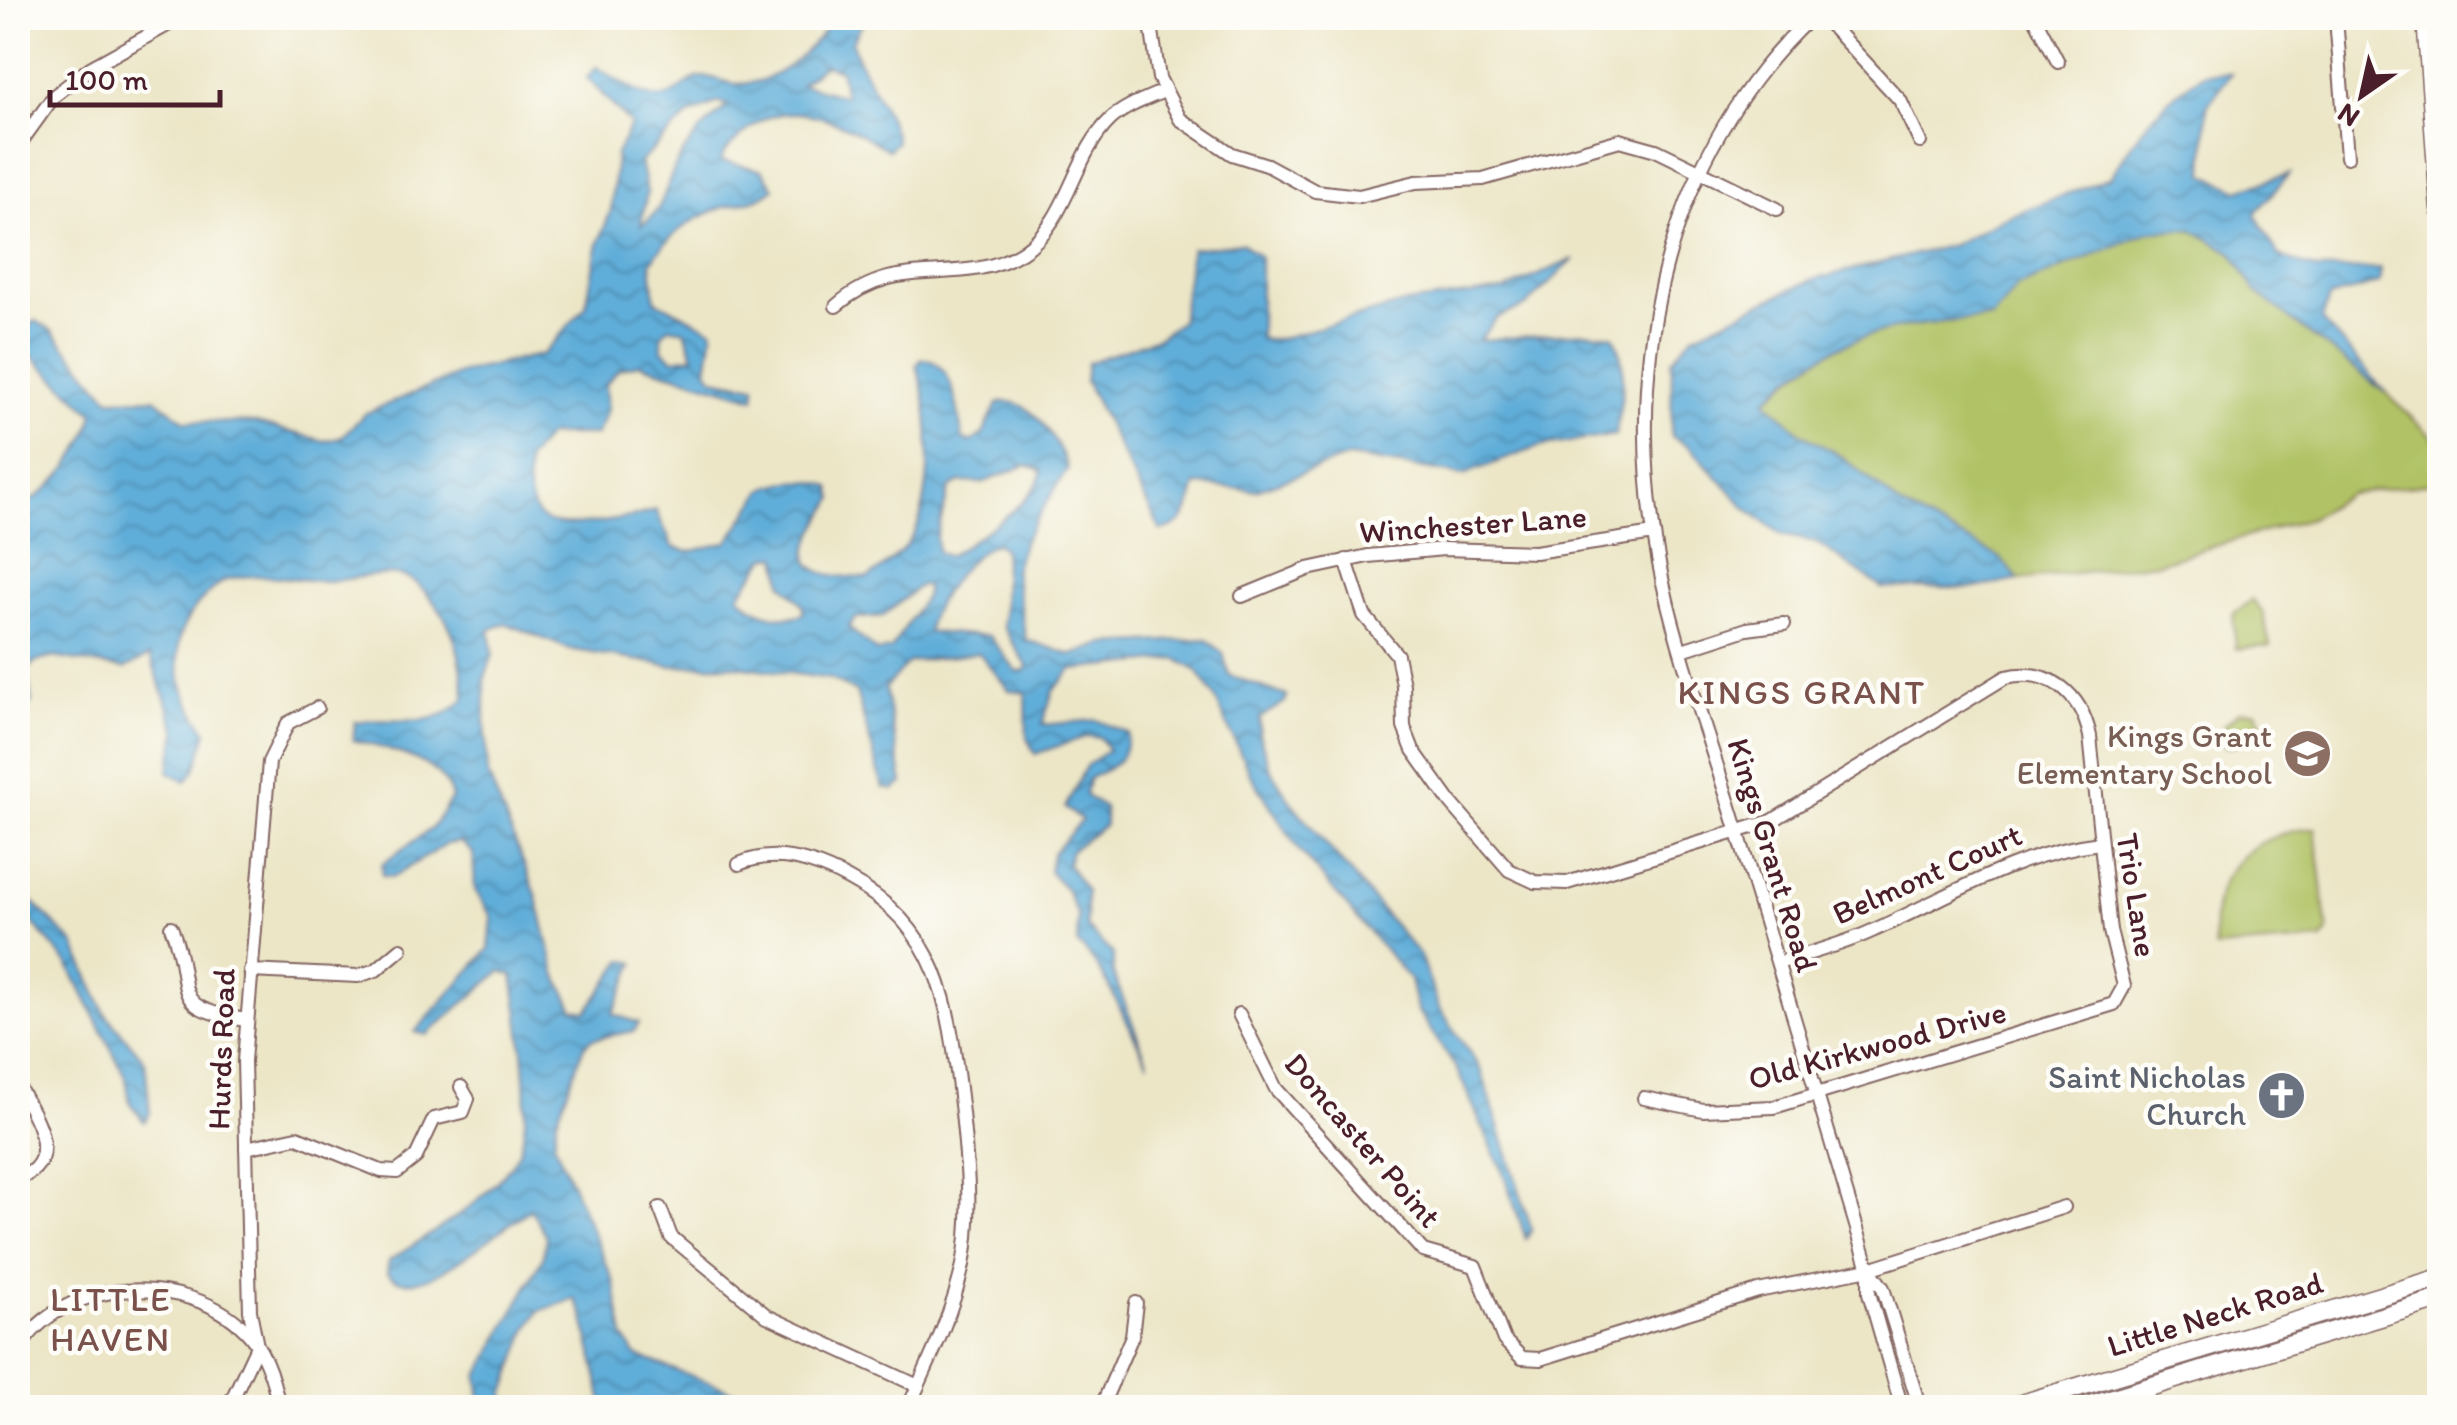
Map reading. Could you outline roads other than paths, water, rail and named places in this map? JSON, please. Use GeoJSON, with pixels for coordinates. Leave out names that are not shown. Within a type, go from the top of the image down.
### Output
{"type":"FeatureCollection","features":[{"type":"Feature","properties":{"kind":"street"},"geometry":{"type":"LineString","coordinates":[[18,146],[54,96],[90,68],[180,18]]}},
{"type":"Feature","properties":{"kind":"street"},"geometry":{"type":"LineString","coordinates":[[1150,18],[1153,58],[1164,91],[1180,119],[1206,140],[1327,194],[1359,196],[1416,182],[1482,179],[1620,140],[1656,150],[1778,210]]}},
{"type":"Feature","properties":{"kind":"street","name":"Kings Grant Road"},"geometry":{"type":"LineString","coordinates":[[1810,18],[1764,67],[1699,172],[1663,269],[1649,343],[1645,405],[1654,534],[1682,650],[1869,1269],[1869,1293],[1902,1408]]}},
{"type":"Feature","properties":{"kind":"street"},"geometry":{"type":"LineString","coordinates":[[1824,18],[1900,100],[1920,142]]}},
{"type":"Feature","properties":{"kind":"street"},"geometry":{"type":"LineString","coordinates":[[2035,18],[2058,62]]}},
{"type":"Feature","properties":{"kind":"street"},"geometry":{"type":"LineString","coordinates":[[2336,18],[2347,157]]}},
{"type":"Feature","properties":{"kind":"street"},"geometry":{"type":"LineString","coordinates":[[2430,24],[2440,210]]}},
{"type":"Feature","properties":{"kind":"street"},"geometry":{"type":"LineString","coordinates":[[836,306],[880,278],[982,269],[1020,253],[1054,220],[1109,122],[1164,91]]}},
{"type":"Feature","properties":{"kind":"street","name":"Winchester Lane"},"geometry":{"type":"LineString","coordinates":[[1242,596],[1271,581],[1346,560],[1444,549],[1535,552],[1654,534]]}},
{"type":"Feature","properties":{"kind":"street"},"geometry":{"type":"LineString","coordinates":[[1346,560],[1358,604],[1397,655],[1404,726],[1413,750],[1451,803],[1510,870],[1536,882],[1567,883],[1738,831]]}},
{"type":"Feature","properties":{"kind":"street"},"geometry":{"type":"LineString","coordinates":[[1682,650],[1747,629],[1784,624]]}},
{"type":"Feature","properties":{"kind":"street","name":"Trio Lane"},"geometry":{"type":"LineString","coordinates":[[1738,831],[1786,815],[2006,676],[2028,674],[2053,681],[2082,710],[2090,736],[2110,931],[2124,986],[2120,999]]}},
{"type":"Feature","properties":{"kind":"street","name":"Hurds Road"},"geometry":{"type":"LineString","coordinates":[[279,1408],[250,1311],[246,1020],[273,747],[288,723],[317,708]]}},
{"type":"Feature","properties":{"kind":"street","name":"Belmont Court"},"geometry":{"type":"LineString","coordinates":[[1778,963],[1871,932],[2005,866],[2062,848],[2100,843]]}},
{"type":"Feature","properties":{"kind":"street"},"geometry":{"type":"LineString","coordinates":[[739,864],[779,856],[850,879],[904,920],[939,978],[950,1016],[968,1164],[967,1227],[955,1293],[908,1408]]}},
{"type":"Feature","properties":{"kind":"street"},"geometry":{"type":"LineString","coordinates":[[171,927],[191,1003],[203,1012],[246,1020]]}},
{"type":"Feature","properties":{"kind":"street"},"geometry":{"type":"LineString","coordinates":[[250,970],[358,976],[376,970],[402,949]]}},
{"type":"Feature","properties":{"kind":"street","name":"Old Kirkwood Drive"},"geometry":{"type":"LineString","coordinates":[[1644,1098],[1728,1112],[1774,1107],[2018,1035],[2120,999]]}},
{"type":"Feature","properties":{"kind":"street","name":"Doncaster Point"},"geometry":{"type":"LineString","coordinates":[[1239,1014],[1276,1089],[1423,1251],[1475,1266],[1504,1340],[1514,1354],[1540,1358],[1758,1290],[1869,1269]]}},
{"type":"Feature","properties":{"kind":"street"},"geometry":{"type":"LineString","coordinates":[[18,1086],[41,1128],[44,1153],[37,1168],[18,1179]]}},
{"type":"Feature","properties":{"kind":"street"},"geometry":{"type":"LineString","coordinates":[[246,1148],[297,1136],[380,1171],[396,1172],[416,1157],[434,1119],[463,1112],[468,1099],[462,1087]]}},
{"type":"Feature","properties":{"kind":"street"},"geometry":{"type":"LineString","coordinates":[[1869,1269],[2064,1207]]}},
{"type":"Feature","properties":{"kind":"street"},"geometry":{"type":"LineString","coordinates":[[660,1208],[671,1237],[767,1316],[918,1386]]}},
{"type":"Feature","properties":{"kind":"street","name":"Kings Grant Road"},"geometry":{"type":"LineString","coordinates":[[1869,1269],[1884,1288],[1920,1408]]}},
{"type":"Feature","properties":{"kind":"street","name":"Little Neck Road"},"geometry":{"type":"LineString","coordinates":[[2008,1408],[2440,1278]]}},
{"type":"Feature","properties":{"kind":"street"},"geometry":{"type":"LineString","coordinates":[[18,1351],[28,1334],[50,1316],[75,1302],[110,1293],[147,1292],[206,1305],[234,1320],[258,1346],[228,1408]]}},
{"type":"Feature","properties":{"kind":"street","name":"Little Neck Road"},"geometry":{"type":"LineString","coordinates":[[2080,1408],[2440,1299]]}},
{"type":"Feature","properties":{"kind":"street"},"geometry":{"type":"LineString","coordinates":[[1101,1408],[1132,1336],[1136,1303]]}},
{"type":"Feature","properties":{"kind":"street"},"geometry":{"type":"LineString","coordinates":[[18,1311],[28,1334]]}},
{"type":"Feature","properties":{"kind":"water"},"geometry":{"type":"Polygon","coordinates":[[[834,18],[865,18],[852,42],[896,142],[888,150],[836,123],[799,113],[763,120],[731,146],[721,161],[762,170],[774,188],[756,199],[699,217],[672,236],[651,263],[655,300],[713,330],[707,370],[714,378],[756,386],[755,398],[639,364],[619,369],[605,385],[607,410],[596,435],[549,435],[527,460],[528,489],[534,509],[547,521],[560,524],[613,520],[656,510],[673,547],[689,552],[728,542],[763,490],[787,482],[815,482],[831,487],[834,499],[808,549],[812,567],[824,573],[868,578],[909,542],[923,505],[929,455],[926,405],[916,366],[922,359],[933,362],[948,378],[963,440],[971,442],[983,434],[997,404],[1009,402],[1031,412],[1050,434],[1068,468],[1024,540],[1014,570],[1026,640],[1072,655],[1103,644],[1206,639],[1223,653],[1229,675],[1287,696],[1285,702],[1260,718],[1259,735],[1270,768],[1290,801],[1420,956],[1439,1007],[1481,1070],[1532,1230],[1526,1239],[1503,1172],[1456,1068],[1417,1010],[1410,980],[1298,849],[1250,774],[1214,696],[1197,671],[1177,659],[1072,670],[1053,691],[1042,725],[1096,720],[1128,733],[1117,762],[1088,779],[1085,795],[1104,808],[1105,825],[1071,850],[1067,864],[1086,891],[1086,927],[1113,954],[1113,973],[1148,1063],[1106,980],[1077,944],[1078,916],[1066,889],[1049,871],[1052,854],[1082,820],[1065,808],[1086,766],[1108,750],[1100,738],[1088,736],[1035,754],[1027,738],[1026,693],[1009,690],[979,653],[909,662],[885,688],[903,783],[894,790],[883,787],[856,692],[831,679],[731,665],[671,666],[569,649],[505,623],[490,630],[493,654],[485,677],[488,775],[536,894],[556,973],[574,1009],[587,1011],[623,960],[635,963],[613,1014],[639,1023],[634,1031],[592,1039],[584,1046],[557,1119],[554,1143],[614,1282],[624,1336],[635,1355],[743,1395],[740,1407],[670,1407],[663,1401],[653,1402],[652,1407],[604,1407],[583,1314],[575,1299],[539,1311],[527,1330],[500,1407],[482,1407],[478,1377],[543,1257],[546,1236],[531,1210],[438,1273],[418,1281],[401,1281],[387,1272],[389,1261],[474,1203],[515,1159],[525,1122],[526,1097],[513,975],[501,971],[427,1035],[415,1032],[489,949],[492,917],[475,890],[473,853],[461,842],[446,844],[393,877],[382,875],[382,864],[432,828],[452,798],[447,785],[425,765],[353,740],[355,722],[428,719],[453,709],[465,698],[453,636],[429,596],[416,583],[397,575],[327,581],[266,576],[229,579],[191,612],[179,646],[181,680],[207,732],[195,770],[186,781],[169,772],[177,731],[150,656],[124,669],[54,657],[34,662],[27,672],[32,702],[18,717],[18,507],[44,491],[66,469],[94,414],[29,354],[21,328],[36,321],[51,330],[110,399],[155,398],[185,421],[256,423],[325,441],[340,438],[366,413],[464,372],[543,354],[586,306],[597,247],[611,210],[616,154],[631,125],[587,78],[596,67],[633,90],[654,97],[672,94],[700,77],[752,83],[780,72],[834,18]],[[824,65],[801,84],[845,96],[840,70],[824,65]],[[719,102],[689,115],[640,162],[647,192],[641,225],[659,207],[686,148],[728,105],[719,102]],[[669,327],[662,334],[662,349],[673,359],[694,356],[685,330],[669,327]],[[1026,465],[982,483],[961,482],[950,487],[936,538],[938,553],[949,556],[1019,505],[1039,481],[1041,470],[1026,465]],[[997,543],[976,555],[942,595],[928,632],[989,636],[1017,672],[1025,671],[1027,666],[1003,627],[1004,551],[997,543]],[[778,556],[767,557],[739,595],[768,614],[803,614],[803,605],[783,584],[778,556]],[[920,585],[883,616],[856,618],[848,627],[877,652],[891,649],[926,595],[926,586],[920,585]]]}},
{"type":"Feature","properties":{"kind":"water"},"geometry":{"type":"Polygon","coordinates":[[[2205,73],[2231,73],[2207,106],[2204,174],[2239,190],[2289,174],[2255,214],[2279,256],[2317,270],[2381,269],[2379,283],[2329,298],[2322,320],[2386,393],[2256,292],[2233,253],[2191,229],[2150,231],[2017,287],[1992,318],[1898,328],[1843,345],[1792,376],[1766,400],[1799,432],[1845,459],[1902,507],[1999,557],[2019,580],[1975,588],[1882,588],[1816,542],[1782,535],[1746,508],[1690,447],[1671,436],[1672,360],[1693,335],[1811,280],[1952,245],[2004,218],[2111,177],[2151,119],[2175,94],[2205,73]]]}},
{"type":"Feature","properties":{"kind":"water"},"geometry":{"type":"Polygon","coordinates":[[[1242,243],[1260,257],[1260,339],[1279,339],[1407,303],[1505,290],[1574,259],[1526,306],[1497,318],[1480,340],[1583,332],[1613,335],[1623,371],[1615,435],[1538,447],[1463,475],[1349,457],[1256,490],[1196,485],[1182,520],[1161,531],[1085,381],[1087,363],[1157,338],[1181,321],[1191,249],[1242,243]]]}},
{"type":"Feature","properties":{"kind":"water"},"geometry":{"type":"Polygon","coordinates":[[[18,887],[74,944],[105,1013],[145,1061],[150,1114],[144,1122],[130,1103],[126,1078],[68,964],[18,906],[18,887]]]}},
{"type":"Feature","properties":{"kind":"place","name":"Kings Grant Elementary School"},"geometry":{"type":"Point","coordinates":[2307,754]}},
{"type":"Feature","properties":{"kind":"place","name":"Saint Nicholas Church"},"geometry":{"type":"Point","coordinates":[2281,1095]}},
{"type":"Feature","properties":{"kind":"district","name":"KINGS GRANT"},"geometry":{"type":"Point","coordinates":[1802,692]}},
{"type":"Feature","properties":{"kind":"district","name":"LITTLE HAVEN"},"geometry":{"type":"Point","coordinates":[111,1319]}}]}
